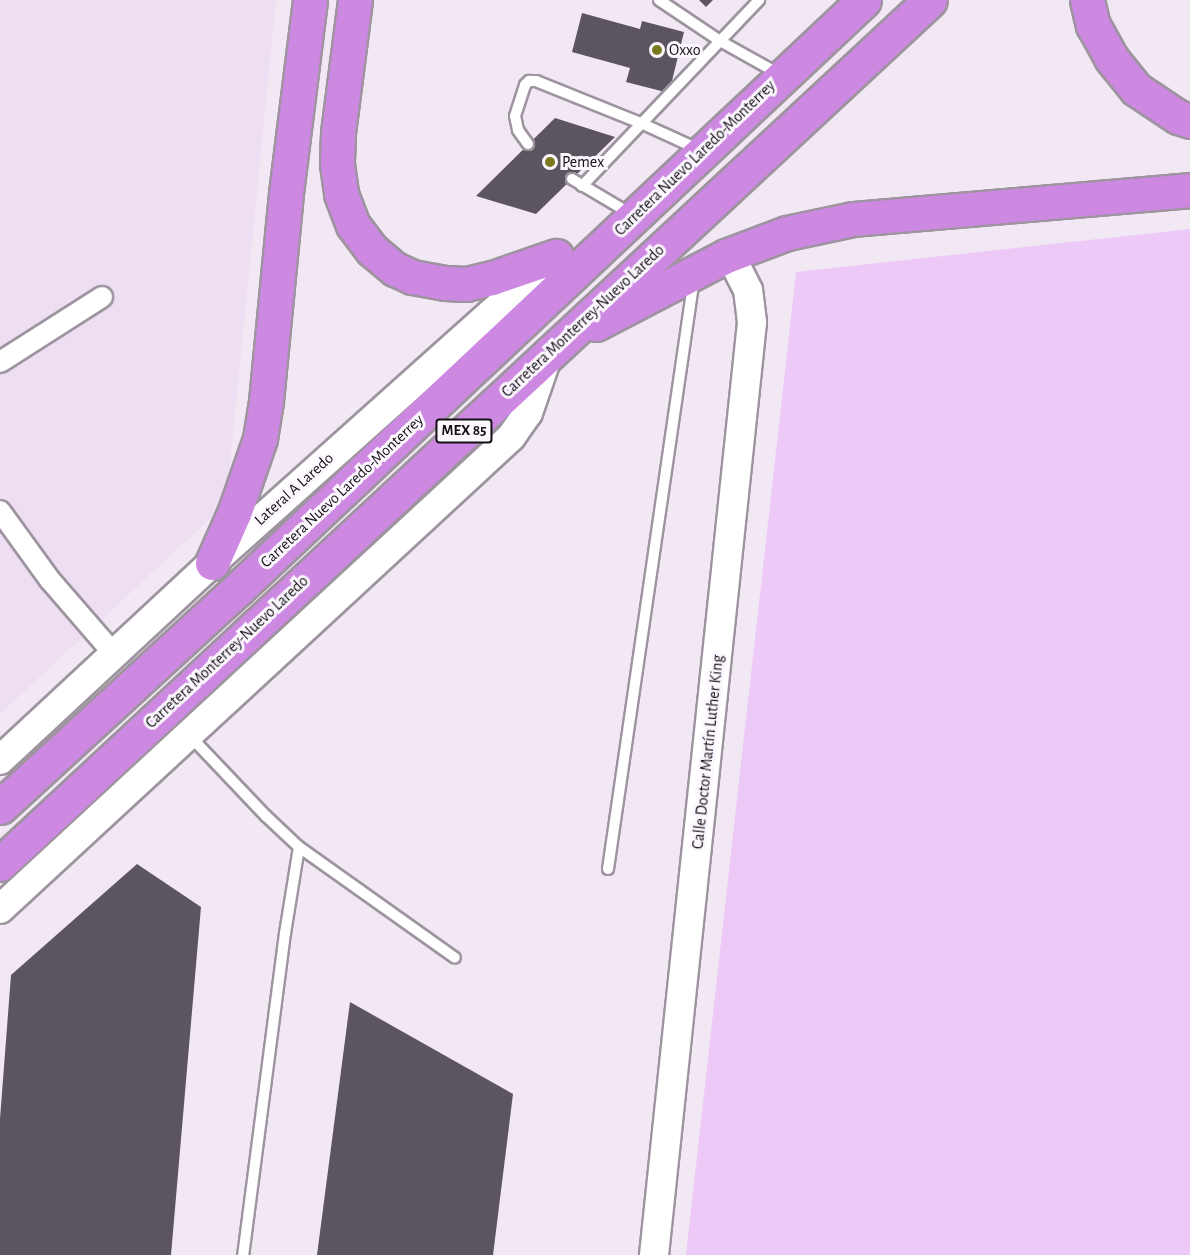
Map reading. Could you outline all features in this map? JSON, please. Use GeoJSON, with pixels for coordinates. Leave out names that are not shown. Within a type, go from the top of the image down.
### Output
{"type":"FeatureCollection","features":[{"type":"Feature","properties":{"kind":"highway"},"geometry":{"type":"LineString","coordinates":[[212,563],[235,511],[260,439],[266,401],[286,193],[310,0]]}},
{"type":"Feature","properties":{"kind":"highway"},"geometry":{"type":"LineString","coordinates":[[355,0],[338,133],[337,164],[341,194],[353,225],[372,250],[403,273],[427,281],[466,284],[492,278],[556,256]]}},
{"type":"Feature","properties":{"kind":"highway","name":"Carretera Monterrey-Nuevo Laredo"},"geometry":{"type":"LineString","coordinates":[[0,864],[930,0]]}},
{"type":"Feature","properties":{"kind":"highway"},"geometry":{"type":"LineString","coordinates":[[1087,0],[1093,25],[1111,58],[1136,89],[1178,117],[1190,121]]}},
{"type":"Feature","properties":{"kind":"highway","name":"Carretera Nuevo Laredo-Monterrey"},"geometry":{"type":"LineString","coordinates":[[0,807],[239,588],[862,1]]}},
{"type":"Feature","properties":{"kind":"highway"},"geometry":{"type":"LineString","coordinates":[[553,348],[726,256],[787,232],[853,219],[1190,190]]}},
{"type":"Feature","properties":{"kind":"street","name":"Lateral A Laredo"},"geometry":{"type":"LineString","coordinates":[[0,760],[212,563],[556,256],[603,246]]}},
{"type":"Feature","properties":{"kind":"street","name":"Calle Doctor Martín Luther King"},"geometry":{"type":"LineString","coordinates":[[654,1255],[752,322],[748,290],[737,268],[726,256]]}},
{"type":"Feature","properties":{"kind":"street"},"geometry":{"type":"LineString","coordinates":[[0,362],[102,297]]}},
{"type":"Feature","properties":{"kind":"street"},"geometry":{"type":"LineString","coordinates":[[0,909],[511,437],[528,413],[553,348]]}},
{"type":"Feature","properties":{"kind":"street"},"geometry":{"type":"LineString","coordinates":[[0,511],[50,580],[115,655]]}},
{"type":"Feature","properties":{"kind":"lane"},"geometry":{"type":"LineString","coordinates":[[659,0],[720,41],[781,76]]}},
{"type":"Feature","properties":{"kind":"lane"},"geometry":{"type":"LineString","coordinates":[[582,186],[759,0]]}},
{"type":"Feature","properties":{"kind":"lane"},"geometry":{"type":"LineString","coordinates":[[528,144],[518,130],[515,116],[525,85],[529,81],[536,81],[703,151]]}},
{"type":"Feature","properties":{"kind":"lane"},"geometry":{"type":"LineString","coordinates":[[572,179],[634,216]]}},
{"type":"Feature","properties":{"kind":"lane"},"geometry":{"type":"LineString","coordinates":[[608,869],[695,272]]}},
{"type":"Feature","properties":{"kind":"lane"},"geometry":{"type":"LineString","coordinates":[[188,735],[299,847],[455,958]]}},
{"type":"Feature","properties":{"kind":"lane"},"geometry":{"type":"LineString","coordinates":[[243,1255],[285,933],[299,847]]}},
{"type":"Feature","properties":{"kind":"shaded area"},"geometry":{"type":"Polygon","coordinates":[[[0,0],[276,0],[226,504],[0,714],[0,0]]]}},
{"type":"Feature","properties":{"kind":"shaded area"},"geometry":{"type":"Polygon","coordinates":[[[1190,229],[1190,1255],[686,1255],[796,272],[1190,229]]]}},
{"type":"Feature","properties":{"kind":"building"},"geometry":{"type":"Polygon","coordinates":[[[699,0],[713,0],[706,7],[699,0]]]}},
{"type":"Feature","properties":{"kind":"building"},"geometry":{"type":"Polygon","coordinates":[[[582,13],[640,29],[642,21],[684,32],[669,93],[626,82],[630,68],[572,52],[582,13]]]}},
{"type":"Feature","properties":{"kind":"building","name":"Pemex"},"geometry":{"type":"Polygon","coordinates":[[[555,118],[615,137],[536,214],[476,196],[555,118]]]}},
{"type":"Feature","properties":{"kind":"building"},"geometry":{"type":"Polygon","coordinates":[[[137,864],[201,907],[171,1255],[0,1255],[0,1119],[11,975],[137,864]]]}},
{"type":"Feature","properties":{"kind":"building"},"geometry":{"type":"Polygon","coordinates":[[[350,1002],[513,1094],[493,1255],[317,1255],[350,1002]]]}},
{"type":"Feature","properties":{"kind":"place","name":"Oxxo"},"geometry":{"type":"Point","coordinates":[657,50]}},
{"type":"Feature","properties":{"kind":"place","name":"Pemex"},"geometry":{"type":"Point","coordinates":[550,162]}}]}
